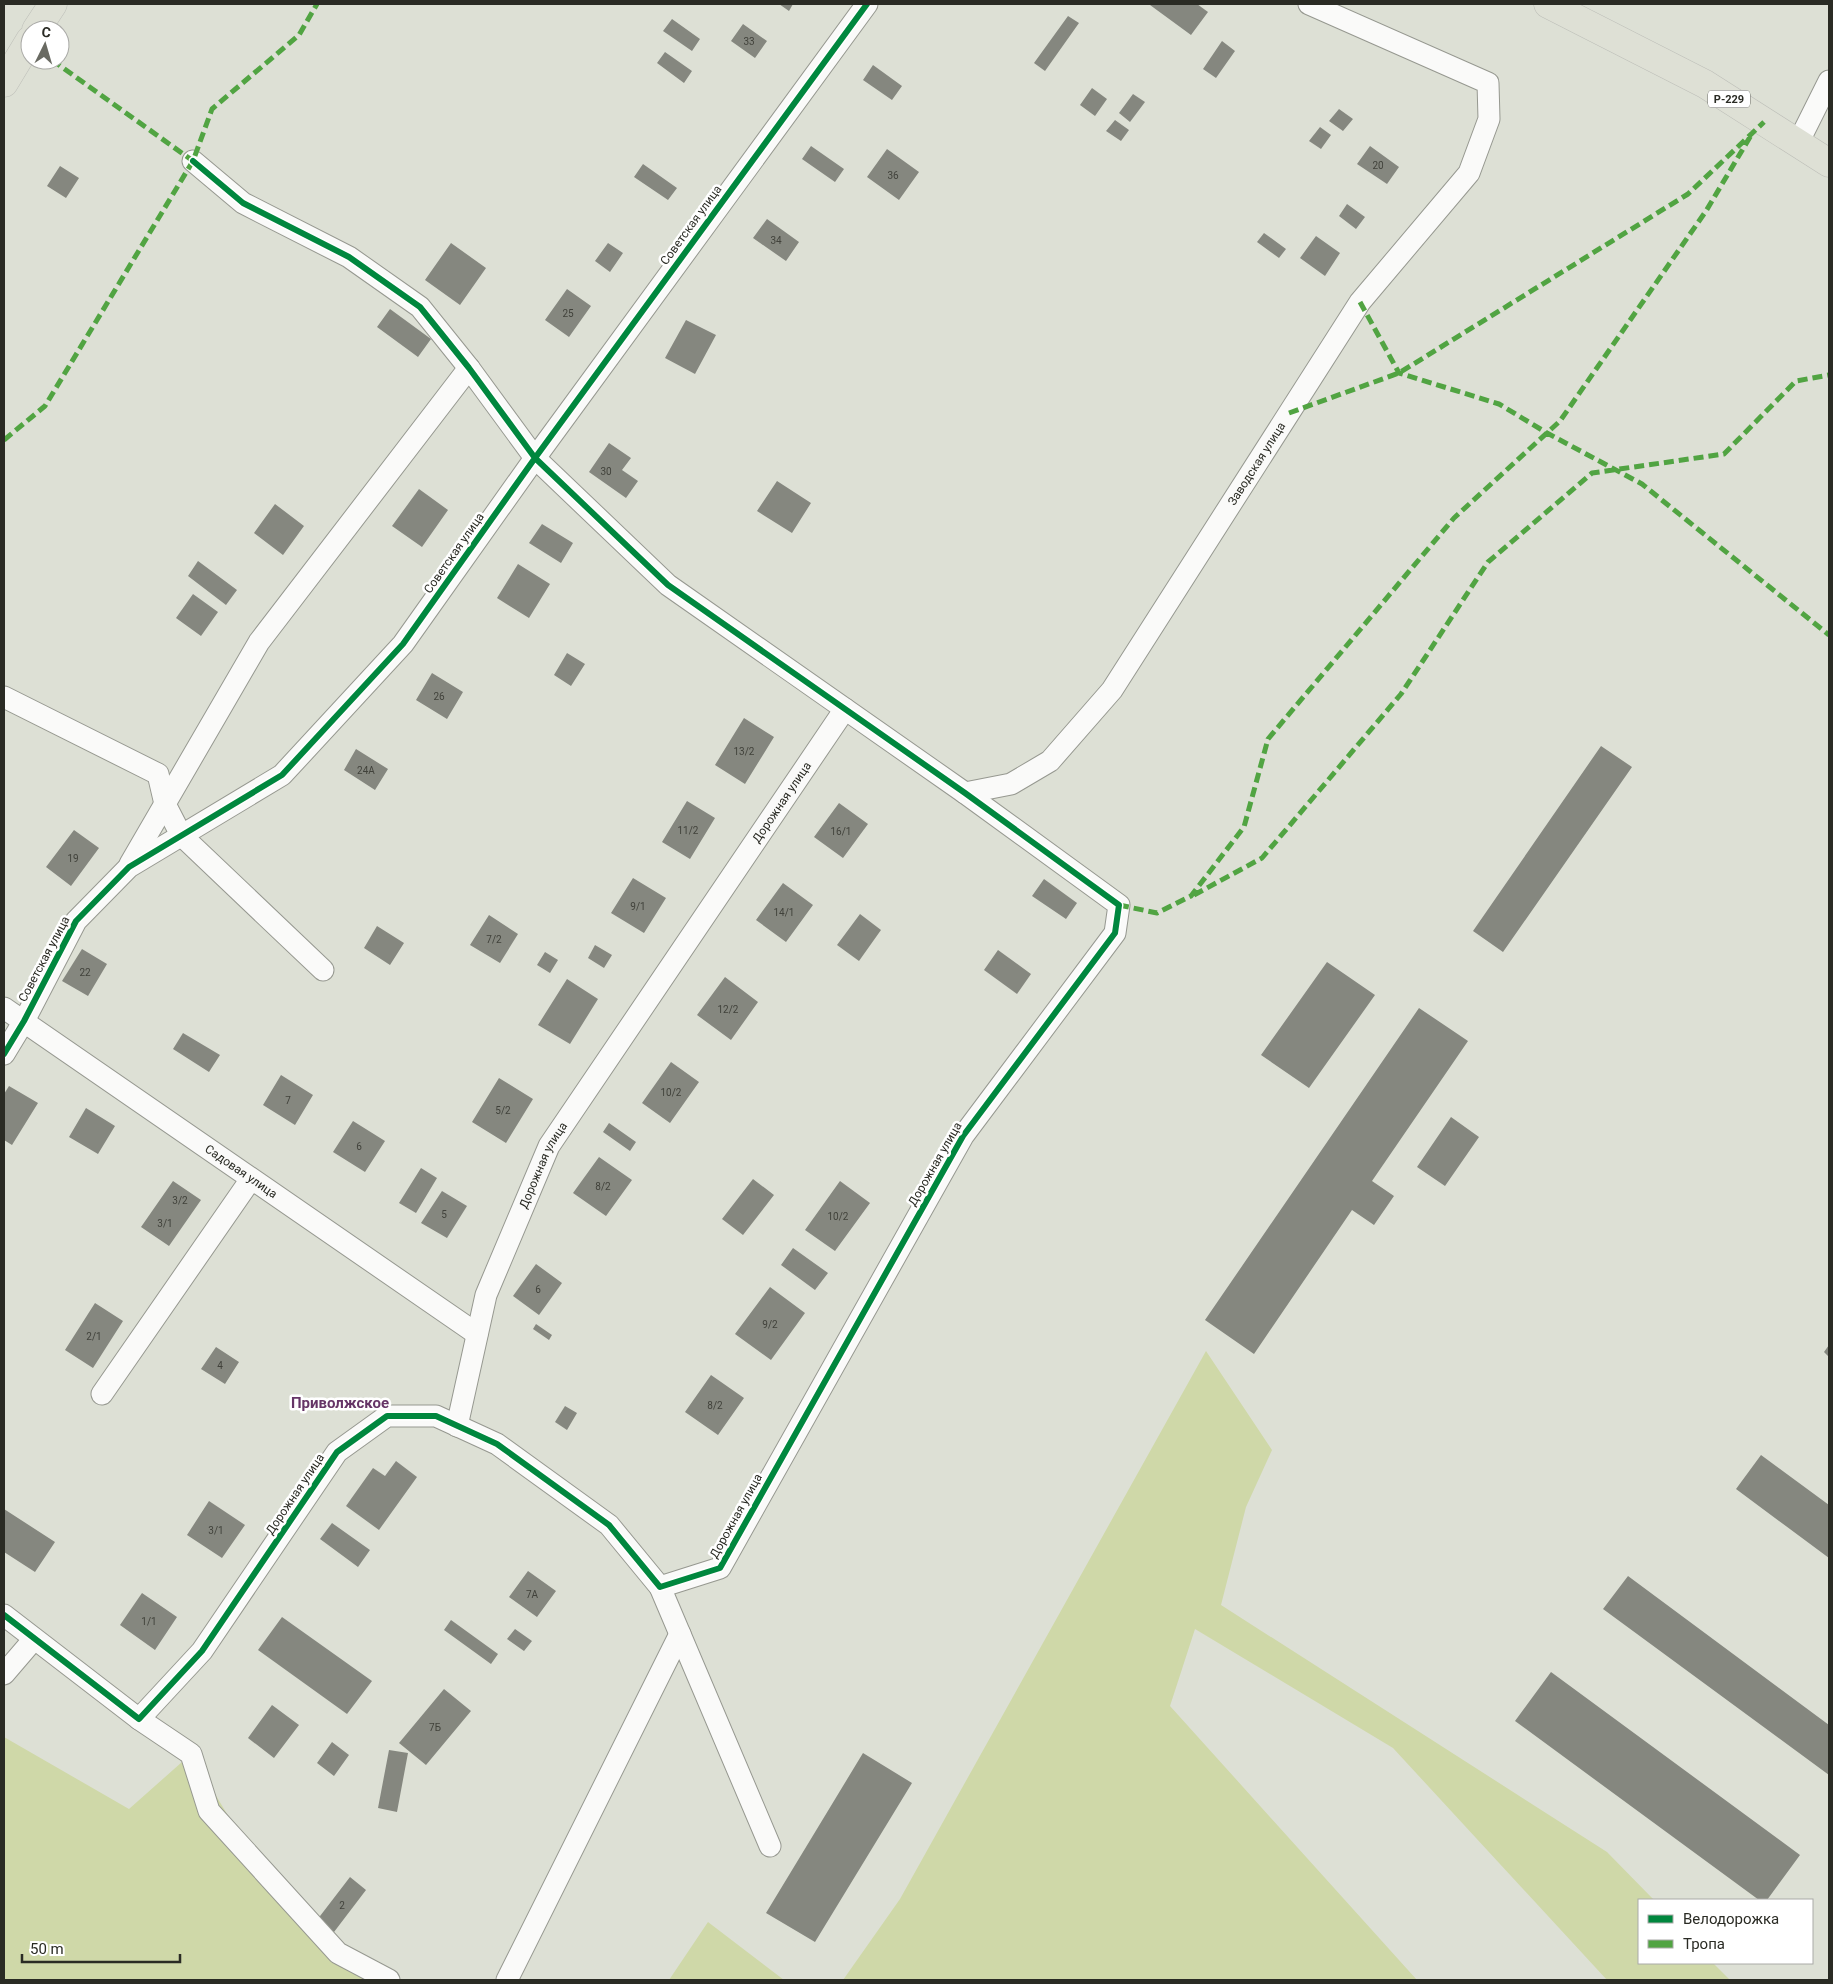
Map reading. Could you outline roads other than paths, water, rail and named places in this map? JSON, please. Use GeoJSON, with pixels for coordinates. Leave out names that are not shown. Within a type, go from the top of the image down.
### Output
{"type":"FeatureCollection","features":[{"type":"Feature","properties":{"kind":"highway"},"geometry":{"type":"LineString","coordinates":[[42,20],[52,4]]}},
{"type":"Feature","properties":{"kind":"highway","name":"Р-229"},"geometry":{"type":"LineString","coordinates":[[1548,4],[1705,84],[1829,163]]}},
{"type":"Feature","properties":{"kind":"highway"},"geometry":{"type":"LineString","coordinates":[[5,77],[20,55]]}},
{"type":"Feature","properties":{"kind":"street","name":"Советская улица"},"geometry":{"type":"LineString","coordinates":[[4,1054],[24,1022],[76,920],[129,867],[282,775],[403,644],[535,458],[867,4]]}},
{"type":"Feature","properties":{"kind":"street","name":"Заводская улица"},"geometry":{"type":"LineString","coordinates":[[965,793],[1011,784],[1050,761],[1112,690],[1360,302],[1469,173],[1489,119],[1488,83],[1309,4]]}},
{"type":"Feature","properties":{"kind":"street"},"geometry":{"type":"LineString","coordinates":[[1798,143],[1829,81]]}},
{"type":"Feature","properties":{"kind":"street"},"geometry":{"type":"LineString","coordinates":[[193,161],[243,203],[349,257],[420,307],[469,368],[535,458],[668,585],[965,793]]}},
{"type":"Feature","properties":{"kind":"street"},"geometry":{"type":"LineString","coordinates":[[129,867],[259,642],[469,368]]}},
{"type":"Feature","properties":{"kind":"street"},"geometry":{"type":"LineString","coordinates":[[4,697],[158,774],[165,804],[181,835],[323,970]]}},
{"type":"Feature","properties":{"kind":"street","name":"Дорожная улица"},"geometry":{"type":"LineString","coordinates":[[457,1426],[486,1295],[549,1146],[845,709]]}},
{"type":"Feature","properties":{"kind":"street","name":"Дорожная улица"},"geometry":{"type":"LineString","coordinates":[[139,1719],[202,1651],[337,1452],[387,1416],[436,1416],[497,1444],[609,1525],[660,1587],[720,1568],[963,1136],[1115,933],[1119,905],[965,793]]}},
{"type":"Feature","properties":{"kind":"street","name":"Садовая улица"},"geometry":{"type":"LineString","coordinates":[[4,1008],[477,1334]]}},
{"type":"Feature","properties":{"kind":"street"},"geometry":{"type":"LineString","coordinates":[[102,1394],[251,1178]]}},
{"type":"Feature","properties":{"kind":"street"},"geometry":{"type":"LineString","coordinates":[[660,1587],[770,1846]]}},
{"type":"Feature","properties":{"kind":"street"},"geometry":{"type":"LineString","coordinates":[[4,1615],[139,1719],[191,1754],[209,1811],[338,1953],[389,1980]]}},
{"type":"Feature","properties":{"kind":"street"},"geometry":{"type":"LineString","coordinates":[[507,1980],[680,1634]]}},
{"type":"Feature","properties":{"kind":"street"},"geometry":{"type":"LineString","coordinates":[[4,1674],[34,1639]]}},
{"type":"Feature","properties":{"kind":"district","name":"Приволжское"},"geometry":{"type":"Point","coordinates":[340,1403]}}]}
